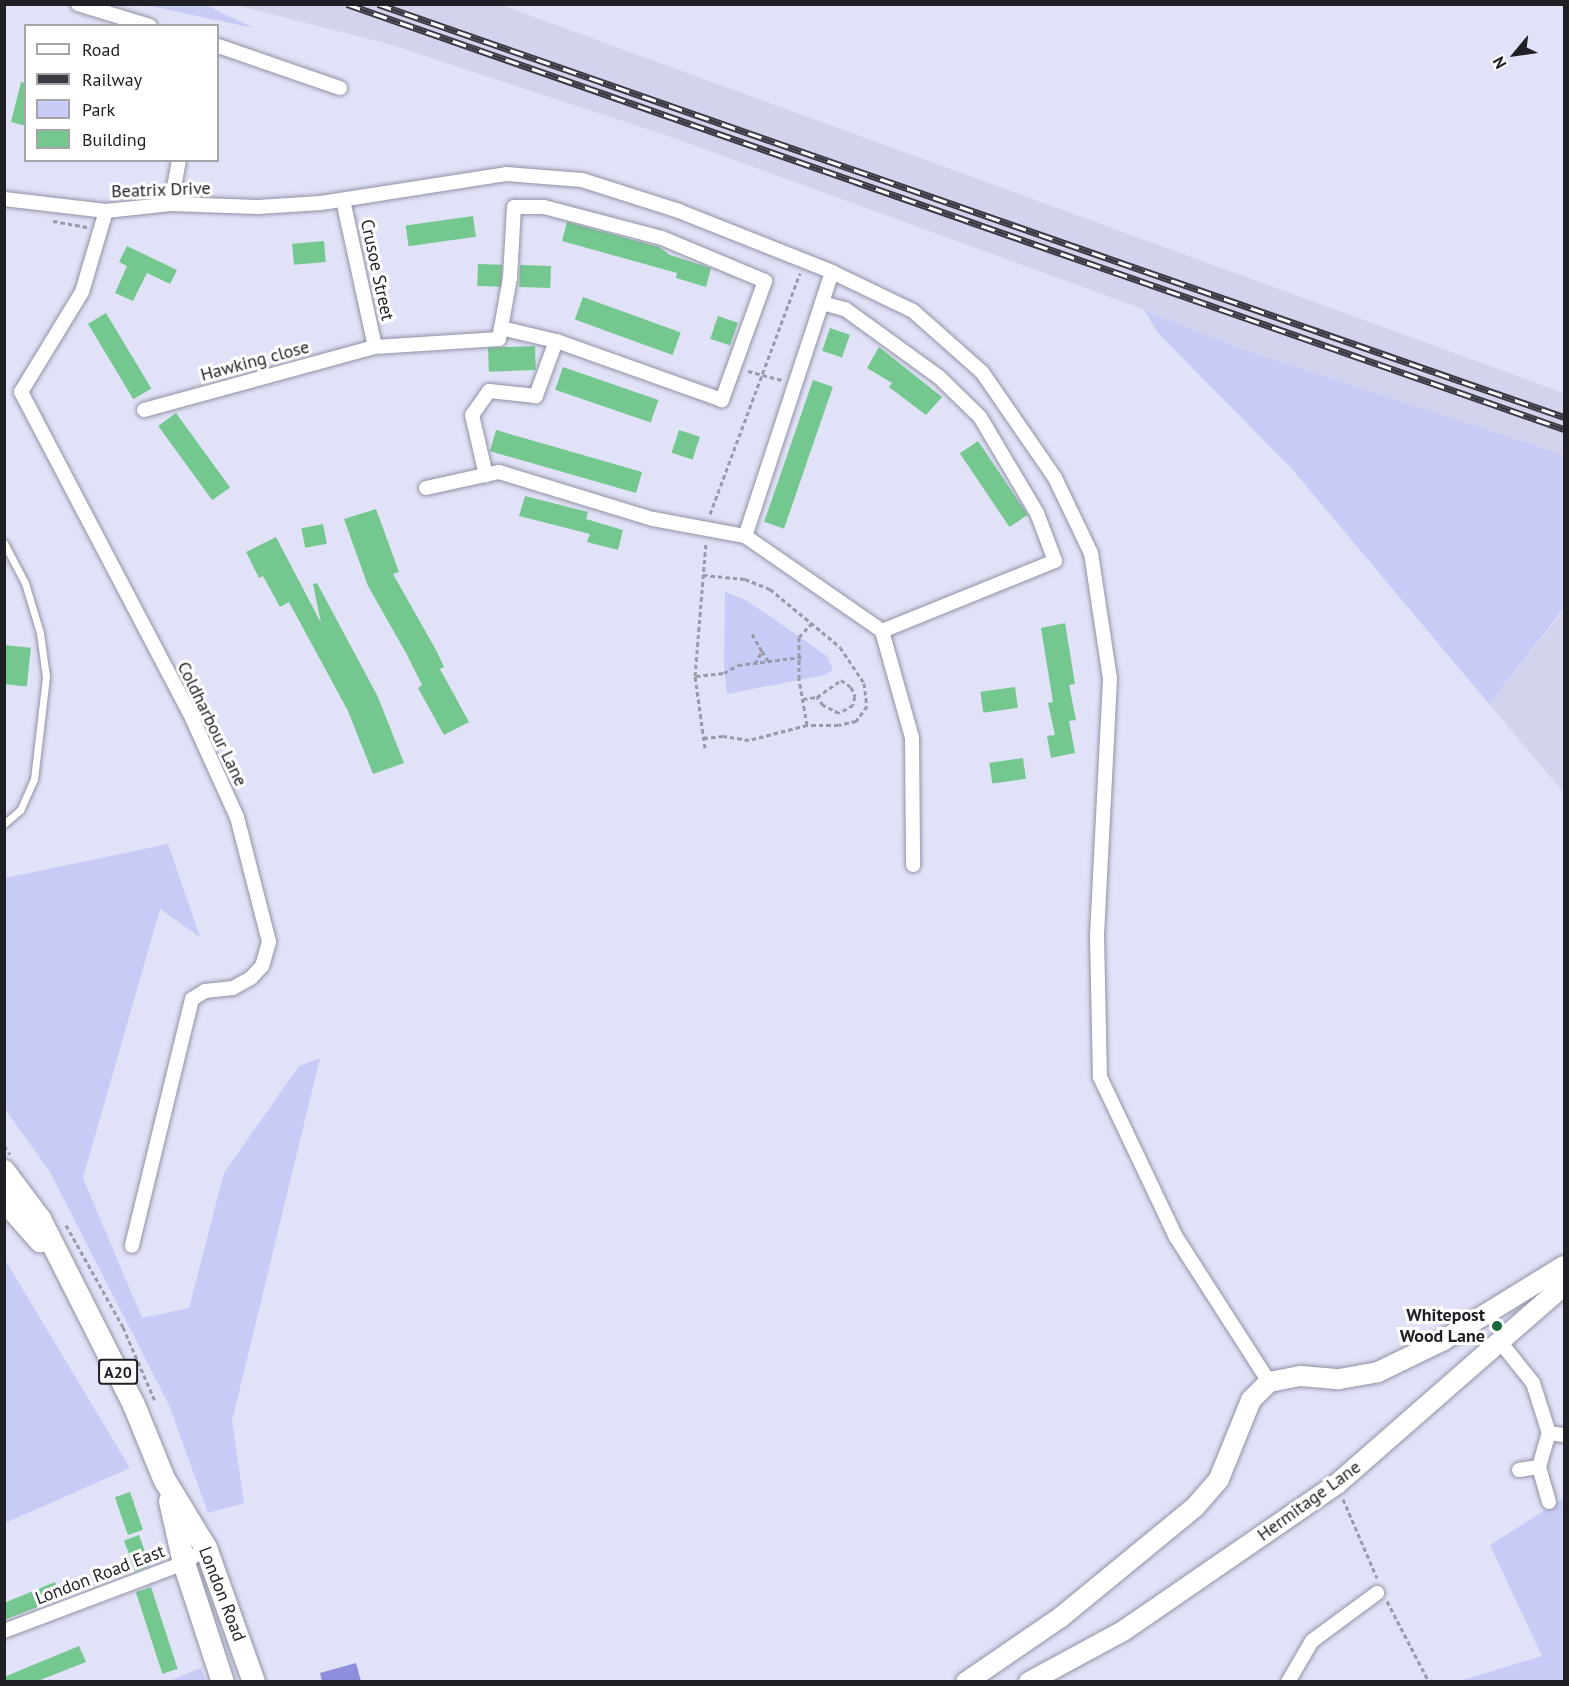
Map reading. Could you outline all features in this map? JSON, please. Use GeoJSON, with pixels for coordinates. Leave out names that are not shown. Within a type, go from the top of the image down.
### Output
{"type":"FeatureCollection","features":[{"type":"Feature","properties":{"kind":"main road","name":"London Road"},"geometry":{"type":"LineString","coordinates":[[4,1171],[40,1219],[134,1405],[164,1479],[184,1563],[223,1682]]}},
{"type":"Feature","properties":{"kind":"main road","name":"London Road"},"geometry":{"type":"LineString","coordinates":[[4,1200],[65,1269]]}},
{"type":"Feature","properties":{"kind":"main road"},"geometry":{"type":"LineString","coordinates":[[966,1682],[1061,1617],[1195,1507],[1219,1479],[1251,1400],[1269,1383],[1301,1376],[1339,1379],[1378,1372],[1442,1341],[1564,1266]]}},
{"type":"Feature","properties":{"kind":"main road","name":"Hermitage Lane"},"geometry":{"type":"LineString","coordinates":[[1033,1680],[1123,1631],[1337,1484],[1564,1285]]}},
{"type":"Feature","properties":{"kind":"main road","name":"London Road"},"geometry":{"type":"LineString","coordinates":[[164,1479],[206,1548],[254,1682]]}},
{"type":"Feature","properties":{"kind":"street"},"geometry":{"type":"LineString","coordinates":[[78,4],[143,24]]}},
{"type":"Feature","properties":{"kind":"street"},"geometry":{"type":"LineString","coordinates":[[219,46],[340,88]]}},
{"type":"Feature","properties":{"kind":"street"},"geometry":{"type":"LineString","coordinates":[[171,204],[179,162]]}},
{"type":"Feature","properties":{"kind":"street","name":"Beatrix Drive"},"geometry":{"type":"LineString","coordinates":[[4,199],[106,211],[171,204],[258,207],[321,203],[506,174],[582,180],[679,211],[832,272],[913,311],[982,372],[1055,478],[1091,553],[1110,679],[1098,935],[1100,1077],[1176,1237],[1269,1383]]}},
{"type":"Feature","properties":{"kind":"street","name":"Crusoe Street"},"geometry":{"type":"LineString","coordinates":[[343,200],[375,347]]}},
{"type":"Feature","properties":{"kind":"street"},"geometry":{"type":"LineString","coordinates":[[500,334],[510,279],[514,207],[544,207],[662,238],[765,281],[734,367]]}},
{"type":"Feature","properties":{"kind":"street","name":"Coldharbour Lane"},"geometry":{"type":"LineString","coordinates":[[106,211],[82,292],[21,392],[192,718],[237,817],[269,942],[262,966],[250,978],[233,988],[206,991],[192,999],[132,1246]]}},
{"type":"Feature","properties":{"kind":"street"},"geometry":{"type":"LineString","coordinates":[[745,536],[832,272]]}},
{"type":"Feature","properties":{"kind":"street"},"geometry":{"type":"LineString","coordinates":[[822,303],[845,309],[939,377],[980,417],[1037,513],[1055,561],[882,631]]}},
{"type":"Feature","properties":{"kind":"street","name":"Hawking close"},"geometry":{"type":"LineString","coordinates":[[144,410],[375,347],[500,334],[556,341],[722,400],[734,367]]}},
{"type":"Feature","properties":{"kind":"street"},"geometry":{"type":"LineString","coordinates":[[486,475],[472,415],[489,391],[536,396],[556,341]]}},
{"type":"Feature","properties":{"kind":"street"},"geometry":{"type":"LineString","coordinates":[[426,488],[499,472],[653,519],[745,536],[882,631],[912,738],[913,865]]}},
{"type":"Feature","properties":{"kind":"street"},"geometry":{"type":"LineString","coordinates":[[1501,1342],[1533,1383],[1549,1432],[1539,1467],[1549,1502]]}},
{"type":"Feature","properties":{"kind":"street"},"geometry":{"type":"LineString","coordinates":[[1549,1432],[1564,1435]]}},
{"type":"Feature","properties":{"kind":"street"},"geometry":{"type":"LineString","coordinates":[[1519,1470],[1539,1467]]}},
{"type":"Feature","properties":{"kind":"street","name":"London Road East"},"geometry":{"type":"LineString","coordinates":[[4,1631],[184,1563],[206,1548]]}},
{"type":"Feature","properties":{"kind":"street"},"geometry":{"type":"LineString","coordinates":[[1288,1682],[1312,1641],[1377,1593]]}},
{"type":"Feature","properties":{"kind":"lane"},"geometry":{"type":"LineString","coordinates":[[4,543],[25,583],[34,613],[46,677],[34,779],[21,810],[4,824]]}},
{"type":"Feature","properties":{"kind":"path"},"geometry":{"type":"LineString","coordinates":[[46,220],[100,230]]}},
{"type":"Feature","properties":{"kind":"path"},"geometry":{"type":"LineString","coordinates":[[705,748],[695,676],[707,529],[804,261]]}},
{"type":"Feature","properties":{"kind":"path"},"geometry":{"type":"LineString","coordinates":[[734,367],[795,384]]}},
{"type":"Feature","properties":{"kind":"path"},"geometry":{"type":"LineString","coordinates":[[703,575],[745,579],[770,589],[840,647],[864,683],[867,706],[856,721],[838,725],[807,725],[749,740],[723,736],[704,738]]}},
{"type":"Feature","properties":{"kind":"path"},"geometry":{"type":"LineString","coordinates":[[807,725],[799,637],[812,624]]}},
{"type":"Feature","properties":{"kind":"path"},"geometry":{"type":"LineString","coordinates":[[752,634],[769,662]]}},
{"type":"Feature","properties":{"kind":"path"},"geometry":{"type":"LineString","coordinates":[[755,664],[762,651]]}},
{"type":"Feature","properties":{"kind":"path"},"geometry":{"type":"LineString","coordinates":[[695,676],[801,657]]}},
{"type":"Feature","properties":{"kind":"path"},"geometry":{"type":"LineString","coordinates":[[803,699],[817,697],[841,680],[851,687],[855,696],[853,705],[839,713],[832,712],[817,697]]}},
{"type":"Feature","properties":{"kind":"shaded area"},"geometry":{"type":"Polygon","coordinates":[[[235,5],[501,5],[1564,393],[1564,455],[1242,349],[1132,305],[677,139],[389,44],[235,5]]]}},
{"type":"Feature","properties":{"kind":"shaded area"},"geometry":{"type":"Polygon","coordinates":[[[1564,610],[1564,793],[1489,704],[1564,610]]]}},
{"type":"Feature","properties":{"kind":"shaded area"},"geometry":{"type":"Polygon","coordinates":[[[356,1663],[361,1681],[322,1681],[320,1673],[356,1663]]]}},
{"type":"Feature","properties":{"kind":"green space"},"geometry":{"type":"Polygon","coordinates":[[[145,5],[206,5],[254,28],[145,5]]]}},
{"type":"Feature","properties":{"kind":"green space"},"geometry":{"type":"Polygon","coordinates":[[[1144,310],[1242,349],[1564,455],[1564,608],[1489,704],[1292,469],[1158,333],[1144,310]]]}},
{"type":"Feature","properties":{"kind":"green space"},"geometry":{"type":"Polygon","coordinates":[[[725,592],[746,600],[827,656],[833,670],[825,675],[727,694],[724,668],[725,592]]]}},
{"type":"Feature","properties":{"kind":"green space"},"geometry":{"type":"Polygon","coordinates":[[[168,844],[200,937],[160,909],[83,1178],[142,1318],[189,1308],[224,1173],[299,1066],[320,1058],[232,1421],[244,1503],[208,1513],[169,1405],[50,1172],[5,1109],[5,878],[168,844]]]}},
{"type":"Feature","properties":{"kind":"green space"},"geometry":{"type":"Polygon","coordinates":[[[4,1258],[130,1468],[5,1523],[4,1523],[4,1258]]]}},
{"type":"Feature","properties":{"kind":"green space"},"geometry":{"type":"Polygon","coordinates":[[[1564,1498],[1564,1681],[1456,1682],[1542,1656],[1490,1545],[1564,1498]]]}},
{"type":"Feature","properties":{"kind":"green space"},"geometry":{"type":"Polygon","coordinates":[[[201,1668],[206,1681],[169,1681],[201,1668]]]}},
{"type":"Feature","properties":{"kind":"building"},"geometry":{"type":"Polygon","coordinates":[[[21,82],[24,83],[24,125],[11,122],[21,82]]]}},
{"type":"Feature","properties":{"kind":"building"},"geometry":{"type":"Polygon","coordinates":[[[473,216],[476,237],[409,246],[406,225],[473,216]]]}},
{"type":"Feature","properties":{"kind":"building"},"geometry":{"type":"Polygon","coordinates":[[[567,222],[659,247],[670,255],[711,268],[706,287],[676,278],[677,273],[562,241],[567,222]]]}},
{"type":"Feature","properties":{"kind":"building"},"geometry":{"type":"Polygon","coordinates":[[[324,241],[326,262],[294,265],[292,244],[324,241]]]}},
{"type":"Feature","properties":{"kind":"building"},"geometry":{"type":"Polygon","coordinates":[[[127,246],[177,270],[170,284],[147,273],[133,301],[115,293],[127,266],[119,262],[127,246]]]}},
{"type":"Feature","properties":{"kind":"building"},"geometry":{"type":"Polygon","coordinates":[[[478,264],[502,265],[501,287],[477,286],[478,264]]]}},
{"type":"Feature","properties":{"kind":"building"},"geometry":{"type":"Polygon","coordinates":[[[520,265],[551,266],[550,288],[519,287],[520,265]]]}},
{"type":"Feature","properties":{"kind":"building"},"geometry":{"type":"Polygon","coordinates":[[[583,297],[681,333],[673,355],[575,320],[583,297]]]}},
{"type":"Feature","properties":{"kind":"building"},"geometry":{"type":"Polygon","coordinates":[[[106,313],[151,388],[133,399],[88,324],[106,313]]]}},
{"type":"Feature","properties":{"kind":"building"},"geometry":{"type":"Polygon","coordinates":[[[718,316],[738,323],[730,346],[710,339],[718,316]]]}},
{"type":"Feature","properties":{"kind":"building"},"geometry":{"type":"Polygon","coordinates":[[[830,328],[850,335],[842,358],[822,351],[830,328]]]}},
{"type":"Feature","properties":{"kind":"building"},"geometry":{"type":"Polygon","coordinates":[[[535,346],[536,370],[489,372],[488,348],[535,346]]]}},
{"type":"Feature","properties":{"kind":"building"},"geometry":{"type":"Polygon","coordinates":[[[879,347],[942,397],[926,415],[889,387],[892,383],[867,368],[879,347]]]}},
{"type":"Feature","properties":{"kind":"building"},"geometry":{"type":"Polygon","coordinates":[[[563,367],[658,400],[651,423],[555,390],[563,367]]]}},
{"type":"Feature","properties":{"kind":"building"},"geometry":{"type":"Polygon","coordinates":[[[813,380],[833,387],[784,529],[764,522],[813,380]]]}},
{"type":"Feature","properties":{"kind":"building"},"geometry":{"type":"Polygon","coordinates":[[[176,413],[230,487],[212,500],[158,426],[176,413]]]}},
{"type":"Feature","properties":{"kind":"building"},"geometry":{"type":"Polygon","coordinates":[[[496,430],[642,472],[636,493],[490,451],[496,430]]]}},
{"type":"Feature","properties":{"kind":"building"},"geometry":{"type":"Polygon","coordinates":[[[679,430],[700,437],[693,460],[672,453],[679,430]]]}},
{"type":"Feature","properties":{"kind":"building"},"geometry":{"type":"Polygon","coordinates":[[[978,441],[1028,515],[1010,527],[960,453],[978,441]]]}},
{"type":"Feature","properties":{"kind":"building"},"geometry":{"type":"Polygon","coordinates":[[[525,496],[588,512],[586,519],[623,530],[618,550],[587,542],[590,534],[519,516],[525,496]]]}},
{"type":"Feature","properties":{"kind":"building"},"geometry":{"type":"Polygon","coordinates":[[[376,509],[399,572],[393,574],[436,650],[444,667],[440,669],[469,722],[444,735],[418,688],[422,685],[406,653],[368,586],[344,519],[376,509]]]}},
{"type":"Feature","properties":{"kind":"building"},"geometry":{"type":"Polygon","coordinates":[[[323,524],[327,544],[305,548],[301,528],[323,524]]]}},
{"type":"Feature","properties":{"kind":"building"},"geometry":{"type":"Polygon","coordinates":[[[276,537],[321,623],[313,584],[317,583],[378,697],[404,763],[373,774],[348,711],[289,602],[280,607],[263,576],[259,578],[246,552],[276,537]]]}},
{"type":"Feature","properties":{"kind":"building"},"geometry":{"type":"Polygon","coordinates":[[[1065,623],[1075,684],[1069,685],[1076,720],[1069,721],[1075,753],[1051,758],[1047,736],[1055,735],[1048,703],[1053,702],[1041,628],[1065,623]]]}},
{"type":"Feature","properties":{"kind":"building"},"geometry":{"type":"Polygon","coordinates":[[[4,645],[31,648],[27,687],[4,684],[4,645]]]}},
{"type":"Feature","properties":{"kind":"building"},"geometry":{"type":"Polygon","coordinates":[[[1015,687],[1018,708],[983,713],[980,692],[1015,687]]]}},
{"type":"Feature","properties":{"kind":"building"},"geometry":{"type":"Polygon","coordinates":[[[1023,758],[1026,779],[992,784],[989,763],[1023,758]]]}},
{"type":"Feature","properties":{"kind":"building"},"geometry":{"type":"Polygon","coordinates":[[[130,1492],[143,1530],[128,1535],[115,1497],[130,1492]]]}},
{"type":"Feature","properties":{"kind":"building"},"geometry":{"type":"Polygon","coordinates":[[[139,1535],[150,1566],[135,1571],[124,1540],[139,1535]]]}},
{"type":"Feature","properties":{"kind":"building"},"geometry":{"type":"Polygon","coordinates":[[[55,1582],[61,1598],[4,1620],[4,1603],[55,1582]]]}},
{"type":"Feature","properties":{"kind":"building"},"geometry":{"type":"Polygon","coordinates":[[[151,1587],[178,1669],[162,1674],[136,1592],[151,1587]]]}},
{"type":"Feature","properties":{"kind":"building"},"geometry":{"type":"Polygon","coordinates":[[[79,1646],[86,1662],[35,1682],[4,1682],[4,1677],[79,1646]]]}},
{"type":"Feature","properties":{"kind":"railway"},"geometry":{"type":"LineString","coordinates":[[347,4],[1564,429]]}},
{"type":"Feature","properties":{"kind":"railway"},"geometry":{"type":"LineString","coordinates":[[378,4],[1564,417]]}},
{"type":"Feature","properties":{"kind":"place","name":"Whitepost Wood Lane"},"geometry":{"type":"Point","coordinates":[1497,1326]}}]}
